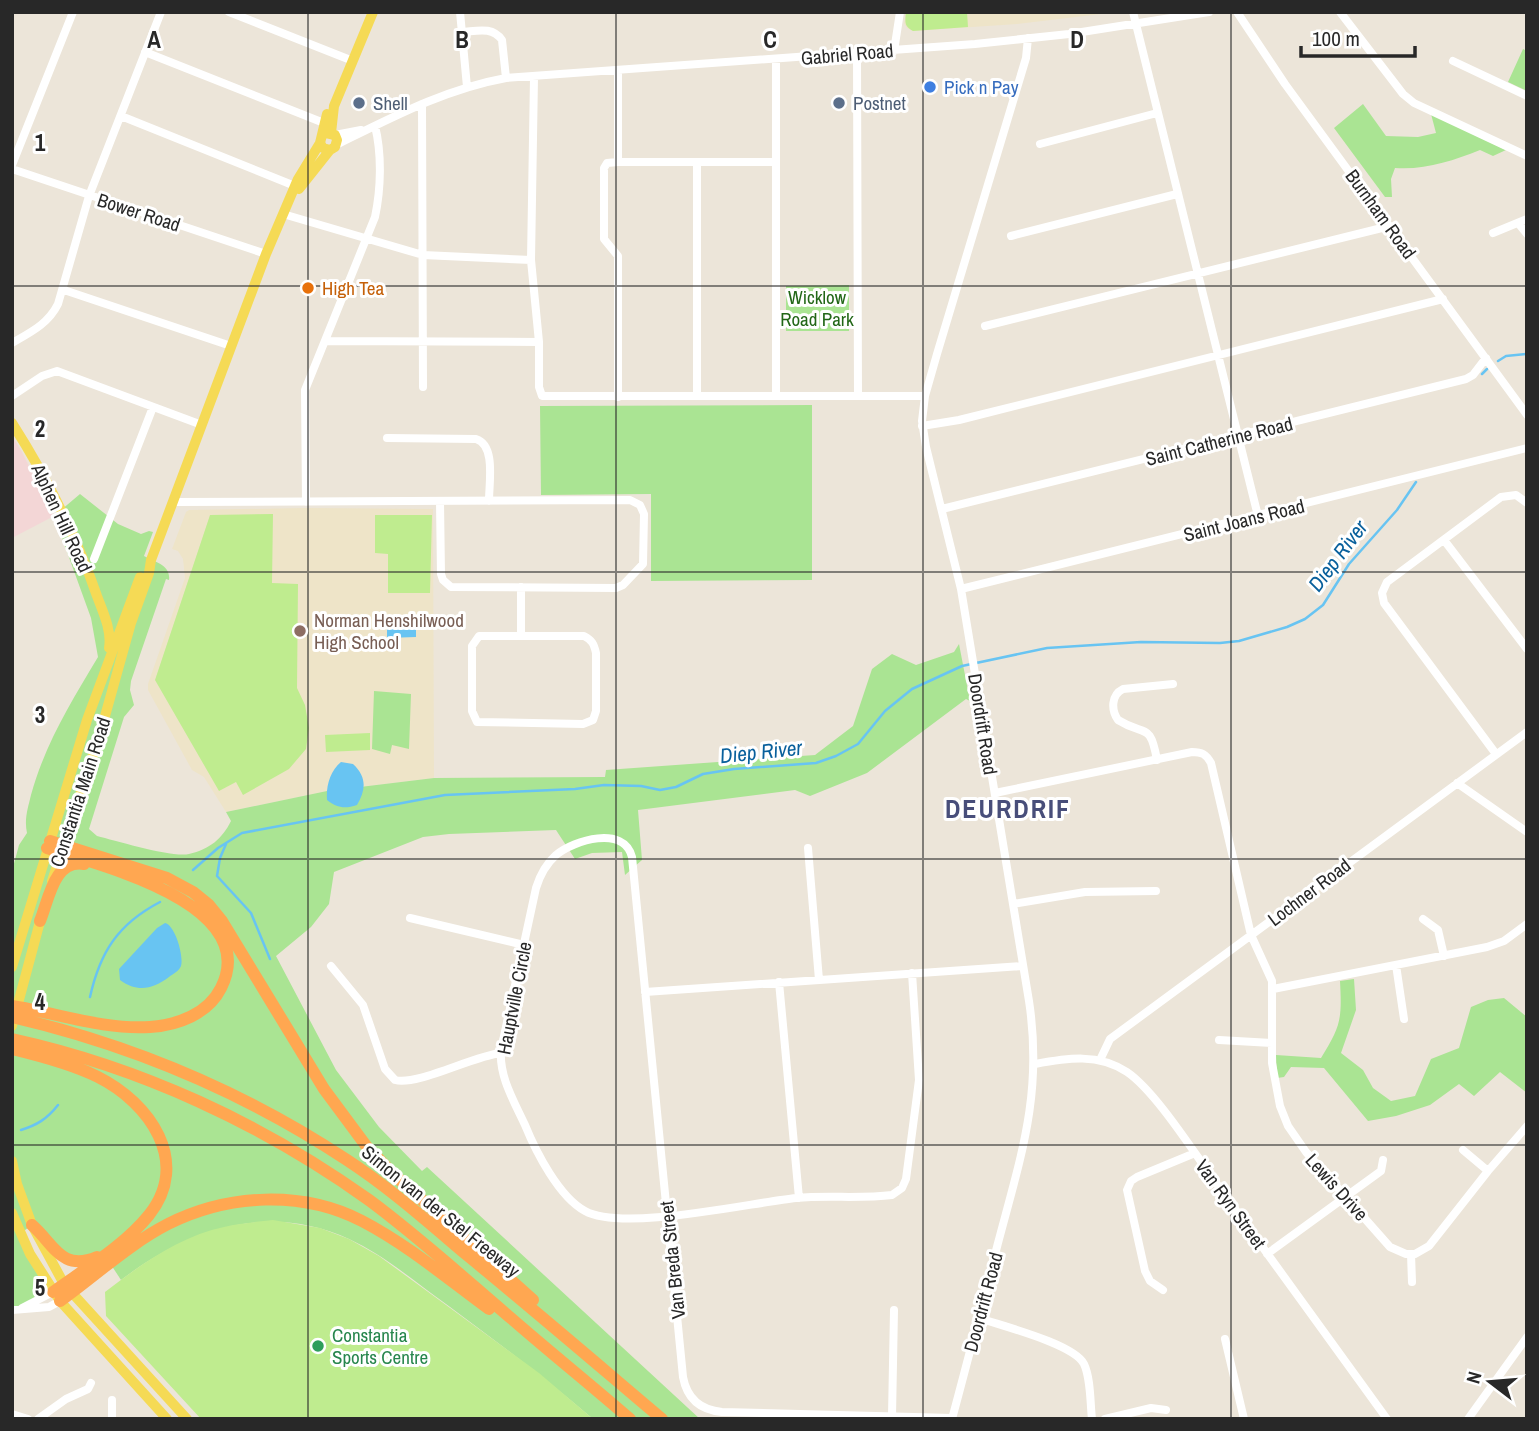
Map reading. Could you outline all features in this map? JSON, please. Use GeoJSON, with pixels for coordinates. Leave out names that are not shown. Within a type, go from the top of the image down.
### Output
{"type":"FeatureCollection","features":[{"type":"Feature","properties":{"kind":"highway"},"geometry":{"type":"LineString","coordinates":[[48,844],[167,878],[181,884],[209,905],[235,942],[324,1089],[367,1147],[415,1195],[526,1293],[544,1318]]}},
{"type":"Feature","properties":{"kind":"highway"},"geometry":{"type":"LineString","coordinates":[[12,1006],[38,1016],[130,1027],[172,1024],[197,1014],[211,1003],[223,984],[226,968],[224,947],[214,927],[203,914],[175,894],[62,848]]}},
{"type":"Feature","properties":{"kind":"highway"},"geometry":{"type":"LineString","coordinates":[[40,921],[59,874],[66,866],[81,864],[115,871]]}},
{"type":"Feature","properties":{"kind":"highway","name":"Simon van der Stel Freeway"},"geometry":{"type":"LineString","coordinates":[[12,1017],[38,1016],[160,1062],[290,1124],[349,1161],[409,1205],[662,1419]]}},
{"type":"Feature","properties":{"kind":"highway","name":"Simon van der Stel Freeway"},"geometry":{"type":"LineString","coordinates":[[12,1040],[31,1049],[85,1059],[180,1093],[231,1117],[305,1158],[407,1229],[630,1419]]}},
{"type":"Feature","properties":{"kind":"highway"},"geometry":{"type":"LineString","coordinates":[[12,1049],[31,1049],[114,1087],[143,1112],[164,1148],[167,1172],[161,1196],[148,1216],[129,1236],[104,1254],[57,1297]]}},
{"type":"Feature","properties":{"kind":"highway"},"geometry":{"type":"LineString","coordinates":[[68,1288],[166,1225],[190,1214],[242,1200],[300,1201],[343,1213],[387,1236],[555,1356]]}},
{"type":"Feature","properties":{"kind":"highway"},"geometry":{"type":"LineString","coordinates":[[32,1224],[52,1248],[68,1259],[85,1261],[104,1254]]}},
{"type":"Feature","properties":{"kind":"main road"},"geometry":{"type":"LineString","coordinates":[[329,140],[324,123],[373,12]]}},
{"type":"Feature","properties":{"kind":"main road"},"geometry":{"type":"LineString","coordinates":[[329,140],[331,116],[340,90]]}},
{"type":"Feature","properties":{"kind":"main road","name":"Constantia Main Road"},"geometry":{"type":"LineString","coordinates":[[12,1026],[40,921],[100,734],[117,668],[149,573],[151,559],[290,197],[329,140]]}},
{"type":"Feature","properties":{"kind":"main road","name":"Constantia Main Road"},"geometry":{"type":"LineString","coordinates":[[290,197],[329,140]]}},
{"type":"Feature","properties":{"kind":"main road","name":"Alphen Hill Road"},"geometry":{"type":"LineString","coordinates":[[12,423],[62,509],[105,617],[110,640],[102,674]]}},
{"type":"Feature","properties":{"kind":"main road","name":"Constantia Main Road"},"geometry":{"type":"LineString","coordinates":[[12,967],[102,674],[142,572],[151,559]]}},
{"type":"Feature","properties":{"kind":"main road","name":"Alphen Hill Road"},"geometry":{"type":"LineString","coordinates":[[105,617],[118,634]]}},
{"type":"Feature","properties":{"kind":"main road"},"geometry":{"type":"LineString","coordinates":[[117,668],[118,634]]}},
{"type":"Feature","properties":{"kind":"main road"},"geometry":{"type":"LineString","coordinates":[[12,1161],[17,1184],[32,1224],[68,1288],[187,1419]]}},
{"type":"Feature","properties":{"kind":"main road"},"geometry":{"type":"LineString","coordinates":[[12,1213],[30,1254],[57,1297],[167,1419]]}},
{"type":"Feature","properties":{"kind":"street"},"geometry":{"type":"LineString","coordinates":[[12,167],[73,12]]}},
{"type":"Feature","properties":{"kind":"street"},"geometry":{"type":"LineString","coordinates":[[12,343],[48,320],[54,313],[64,290],[89,195],[161,12]]}},
{"type":"Feature","properties":{"kind":"street"},"geometry":{"type":"LineString","coordinates":[[229,12],[353,61]]}},
{"type":"Feature","properties":{"kind":"street"},"geometry":{"type":"LineString","coordinates":[[460,12],[467,87]]}},
{"type":"Feature","properties":{"kind":"street"},"geometry":{"type":"LineString","coordinates":[[894,51],[900,12]]}},
{"type":"Feature","properties":{"kind":"street"},"geometry":{"type":"LineString","coordinates":[[1133,12],[1258,516]]}},
{"type":"Feature","properties":{"kind":"street","name":"Gabriel Road"},"geometry":{"type":"LineString","coordinates":[[329,140],[371,128],[467,87],[506,78],[894,51],[1028,38],[1209,12]]}},
{"type":"Feature","properties":{"kind":"street","name":"Burnham Road"},"geometry":{"type":"LineString","coordinates":[[1237,12],[1285,84],[1527,415]]}},
{"type":"Feature","properties":{"kind":"street"},"geometry":{"type":"LineString","coordinates":[[1340,12],[1403,93],[1414,103],[1527,156]]}},
{"type":"Feature","properties":{"kind":"street"},"geometry":{"type":"LineString","coordinates":[[462,32],[488,30],[500,36],[506,78]]}},
{"type":"Feature","properties":{"kind":"street","name":"Doordrift Road"},"geometry":{"type":"LineString","coordinates":[[952,1418],[1024,1144],[1032,1106],[1035,1063],[1032,1019],[961,589],[922,426],[925,396],[1026,58],[1028,38]]}},
{"type":"Feature","properties":{"kind":"street"},"geometry":{"type":"LineString","coordinates":[[145,52],[324,123]]}},
{"type":"Feature","properties":{"kind":"street"},"geometry":{"type":"LineString","coordinates":[[857,54],[858,396]]}},
{"type":"Feature","properties":{"kind":"street"},"geometry":{"type":"LineString","coordinates":[[776,60],[776,396]]}},
{"type":"Feature","properties":{"kind":"street"},"geometry":{"type":"LineString","coordinates":[[1453,61],[1527,96]]}},
{"type":"Feature","properties":{"kind":"street"},"geometry":{"type":"LineString","coordinates":[[618,71],[618,162]]}},
{"type":"Feature","properties":{"kind":"street"},"geometry":{"type":"LineString","coordinates":[[534,76],[531,260],[539,342],[540,395],[925,396]]}},
{"type":"Feature","properties":{"kind":"street"},"geometry":{"type":"LineString","coordinates":[[422,104],[423,387]]}},
{"type":"Feature","properties":{"kind":"street"},"geometry":{"type":"LineString","coordinates":[[1040,144],[1157,113]]}},
{"type":"Feature","properties":{"kind":"street"},"geometry":{"type":"LineString","coordinates":[[121,116],[295,186]]}},
{"type":"Feature","properties":{"kind":"street"},"geometry":{"type":"LineString","coordinates":[[306,502],[304,397],[375,217],[379,190],[378,143],[371,128]]}},
{"type":"Feature","properties":{"kind":"street"},"geometry":{"type":"LineString","coordinates":[[697,162],[697,397]]}},
{"type":"Feature","properties":{"kind":"street"},"geometry":{"type":"LineString","coordinates":[[618,397],[618,256],[604,239],[604,168],[607,163],[775,162]]}},
{"type":"Feature","properties":{"kind":"street","name":"Bower Road"},"geometry":{"type":"LineString","coordinates":[[12,167],[266,254]]}},
{"type":"Feature","properties":{"kind":"street"},"geometry":{"type":"LineString","coordinates":[[1011,236],[1177,194]]}},
{"type":"Feature","properties":{"kind":"street"},"geometry":{"type":"LineString","coordinates":[[283,214],[424,255],[531,260]]}},
{"type":"Feature","properties":{"kind":"street"},"geometry":{"type":"LineString","coordinates":[[1493,233],[1522,221],[1527,234]]}},
{"type":"Feature","properties":{"kind":"street"},"geometry":{"type":"LineString","coordinates":[[985,326],[1390,226]]}},
{"type":"Feature","properties":{"kind":"street"},"geometry":{"type":"LineString","coordinates":[[64,290],[231,346]]}},
{"type":"Feature","properties":{"kind":"street"},"geometry":{"type":"LineString","coordinates":[[922,426],[959,420],[1443,299]]}},
{"type":"Feature","properties":{"kind":"street"},"geometry":{"type":"LineString","coordinates":[[325,341],[539,342]]}},
{"type":"Feature","properties":{"kind":"street","name":"Saint Catherine Road"},"geometry":{"type":"LineString","coordinates":[[942,509],[1466,379],[1490,364]]}},
{"type":"Feature","properties":{"kind":"street"},"geometry":{"type":"LineString","coordinates":[[12,396],[42,376],[57,370],[202,425]]}},
{"type":"Feature","properties":{"kind":"street"},"geometry":{"type":"LineString","coordinates":[[94,559],[153,407]]}},
{"type":"Feature","properties":{"kind":"street"},"geometry":{"type":"LineString","coordinates":[[387,438],[476,439],[483,442],[488,450],[489,501]]}},
{"type":"Feature","properties":{"kind":"street","name":"Saint Joans Road"},"geometry":{"type":"LineString","coordinates":[[961,589],[1527,448]]}},
{"type":"Feature","properties":{"kind":"street"},"geometry":{"type":"LineString","coordinates":[[1496,754],[1382,600],[1383,589],[1387,582],[1505,496],[1516,495],[1527,503]]}},
{"type":"Feature","properties":{"kind":"street"},"geometry":{"type":"LineString","coordinates":[[173,502],[630,500],[640,505],[644,514],[644,559],[641,567],[623,585],[616,587],[451,587],[441,574],[440,502]]}},
{"type":"Feature","properties":{"kind":"street"},"geometry":{"type":"LineString","coordinates":[[1444,540],[1527,649]]}},
{"type":"Feature","properties":{"kind":"street"},"geometry":{"type":"LineString","coordinates":[[521,587],[521,635]]}},
{"type":"Feature","properties":{"kind":"street"},"geometry":{"type":"LineString","coordinates":[[484,635],[521,635],[584,636],[593,642],[596,653],[596,710],[593,720],[583,724],[483,724],[473,717],[474,642],[484,635]]}},
{"type":"Feature","properties":{"kind":"street"},"geometry":{"type":"LineString","coordinates":[[995,793],[1157,760],[1152,737],[1143,729],[1118,720],[1114,713],[1114,699],[1123,689],[1173,684]]}},
{"type":"Feature","properties":{"kind":"street","name":"Lochner Road"},"geometry":{"type":"LineString","coordinates":[[1100,1060],[1110,1039],[1527,732]]}},
{"type":"Feature","properties":{"kind":"street","name":"Lewis Drive"},"geometry":{"type":"LineString","coordinates":[[1157,760],[1192,752],[1205,754],[1211,763],[1251,935],[1272,981],[1274,1085],[1288,1126],[1306,1152],[1390,1247],[1411,1254]]}},
{"type":"Feature","properties":{"kind":"street"},"geometry":{"type":"LineString","coordinates":[[1457,783],[1527,832]]}},
{"type":"Feature","properties":{"kind":"street","name":"Hauptville Circle"},"geometry":{"type":"LineString","coordinates":[[632,857],[625,844],[611,839],[583,841],[557,855],[546,866],[538,880],[501,1053],[504,1077],[533,1144],[573,1203],[587,1213],[611,1219],[667,1216],[799,1198],[896,1193],[904,1184],[919,1080],[912,973]]}},
{"type":"Feature","properties":{"kind":"street"},"geometry":{"type":"LineString","coordinates":[[808,848],[819,980]]}},
{"type":"Feature","properties":{"kind":"street","name":"Van Breda Street"},"geometry":{"type":"LineString","coordinates":[[632,857],[686,1389],[692,1399],[706,1409],[717,1412],[952,1418]]}},
{"type":"Feature","properties":{"kind":"street"},"geometry":{"type":"LineString","coordinates":[[1013,904],[1084,892],[1156,891]]}},
{"type":"Feature","properties":{"kind":"street"},"geometry":{"type":"LineString","coordinates":[[410,918],[524,944]]}},
{"type":"Feature","properties":{"kind":"street"},"geometry":{"type":"LineString","coordinates":[[1423,919],[1438,929],[1444,956]]}},
{"type":"Feature","properties":{"kind":"street"},"geometry":{"type":"LineString","coordinates":[[1273,989],[1496,944],[1513,936],[1527,924]]}},
{"type":"Feature","properties":{"kind":"street"},"geometry":{"type":"LineString","coordinates":[[331,965],[363,1005],[386,1069],[396,1080],[409,1081],[486,1055],[501,1053]]}},
{"type":"Feature","properties":{"kind":"street"},"geometry":{"type":"LineString","coordinates":[[1396,965],[1404,1019]]}},
{"type":"Feature","properties":{"kind":"street"},"geometry":{"type":"LineString","coordinates":[[645,992],[1023,966]]}},
{"type":"Feature","properties":{"kind":"street"},"geometry":{"type":"LineString","coordinates":[[779,982],[799,1198]]}},
{"type":"Feature","properties":{"kind":"street"},"geometry":{"type":"LineString","coordinates":[[1219,1040],[1272,1043]]}},
{"type":"Feature","properties":{"kind":"street","name":"Van Ryn Street"},"geometry":{"type":"LineString","coordinates":[[1035,1063],[1077,1058],[1100,1060],[1130,1074],[1142,1085],[1195,1153],[1387,1419]]}},
{"type":"Feature","properties":{"kind":"street"},"geometry":{"type":"LineString","coordinates":[[1412,1282],[1411,1254],[1423,1251],[1429,1246],[1527,1126]]}},
{"type":"Feature","properties":{"kind":"street"},"geometry":{"type":"LineString","coordinates":[[1463,1150],[1488,1171]]}},
{"type":"Feature","properties":{"kind":"street"},"geometry":{"type":"LineString","coordinates":[[1163,1290],[1154,1284],[1145,1272],[1127,1187],[1137,1177],[1195,1153]]}},
{"type":"Feature","properties":{"kind":"street"},"geometry":{"type":"LineString","coordinates":[[1267,1254],[1381,1171],[1383,1160]]}},
{"type":"Feature","properties":{"kind":"street"},"geometry":{"type":"LineString","coordinates":[[16,1310],[57,1297]]}},
{"type":"Feature","properties":{"kind":"street"},"geometry":{"type":"LineString","coordinates":[[892,1416],[894,1310]]}},
{"type":"Feature","properties":{"kind":"street"},"geometry":{"type":"LineString","coordinates":[[979,1318],[1075,1353],[1086,1370],[1092,1419]]}},
{"type":"Feature","properties":{"kind":"street"},"geometry":{"type":"LineString","coordinates":[[1468,1419],[1527,1337]]}},
{"type":"Feature","properties":{"kind":"street"},"geometry":{"type":"LineString","coordinates":[[1225,1339],[1244,1419]]}},
{"type":"Feature","properties":{"kind":"street"},"geometry":{"type":"LineString","coordinates":[[38,1419],[66,1399],[88,1389],[92,1383]]}},
{"type":"Feature","properties":{"kind":"street"},"geometry":{"type":"LineString","coordinates":[[112,1400],[113,1419]]}},
{"type":"Feature","properties":{"kind":"street"},"geometry":{"type":"LineString","coordinates":[[1105,1419],[1151,1408],[1166,1410]]}},
{"type":"Feature","properties":{"kind":"street"},"geometry":{"type":"LineString","coordinates":[[12,1414],[28,1419]]}},
{"type":"Feature","properties":{"kind":"shaded area"},"geometry":{"type":"Polygon","coordinates":[[[906,12],[1118,12],[1017,24],[913,31],[904,23],[906,12]]]}},
{"type":"Feature","properties":{"kind":"shaded area"},"geometry":{"type":"Polygon","coordinates":[[[12,436],[54,516],[12,538],[12,436]]]}},
{"type":"Feature","properties":{"kind":"shaded area","name":"Norman Henshilwood High School"},"geometry":{"type":"Polygon","coordinates":[[[433,509],[434,778],[327,791],[226,812],[204,777],[192,770],[148,690],[185,578],[183,559],[178,551],[172,549],[189,510],[433,509]]]}},
{"type":"Feature","properties":{"kind":"green space"},"geometry":{"type":"Polygon","coordinates":[[[906,12],[967,12],[968,27],[913,31],[906,23],[906,12]]]}},
{"type":"Feature","properties":{"kind":"green space"},"geometry":{"type":"Polygon","coordinates":[[[1523,49],[1527,51],[1527,91],[1508,82],[1523,49]]]}},
{"type":"Feature","properties":{"kind":"green space"},"geometry":{"type":"Polygon","coordinates":[[[1363,104],[1386,136],[1418,137],[1436,133],[1431,114],[1506,150],[1493,156],[1480,150],[1439,164],[1395,168],[1391,179],[1392,197],[1385,197],[1334,128],[1363,104]]]}},
{"type":"Feature","properties":{"kind":"green space","name":"Wicklow Road Park"},"geometry":{"type":"Polygon","coordinates":[[[849,285],[849,331],[786,331],[786,286],[849,285]]]}},
{"type":"Feature","properties":{"kind":"green space"},"geometry":{"type":"Polygon","coordinates":[[[812,405],[812,580],[651,581],[651,494],[541,495],[540,406],[812,405]]]}},
{"type":"Feature","properties":{"kind":"green space"},"geometry":{"type":"Polygon","coordinates":[[[80,494],[118,524],[141,534],[153,532],[144,556],[161,565],[169,575],[131,681],[130,690],[134,705],[124,717],[89,829],[97,836],[171,854],[189,854],[214,842],[224,833],[231,821],[226,812],[327,791],[434,778],[605,777],[606,770],[815,755],[853,726],[872,669],[892,654],[916,665],[954,652],[959,644],[970,701],[966,699],[867,773],[810,796],[795,790],[638,810],[642,860],[625,875],[622,852],[592,853],[575,859],[556,830],[423,837],[334,872],[329,904],[311,927],[276,956],[336,1070],[379,1127],[422,1171],[427,1167],[700,1419],[593,1419],[502,1346],[375,1253],[349,1239],[319,1228],[289,1223],[259,1222],[230,1226],[201,1235],[147,1262],[121,1280],[104,1254],[75,1261],[32,1225],[21,1233],[53,1292],[12,1310],[12,871],[19,845],[27,833],[31,795],[44,758],[98,657],[91,618],[54,516],[80,494]]]}},
{"type":"Feature","properties":{"kind":"green space"},"geometry":{"type":"Polygon","coordinates":[[[273,514],[272,583],[298,584],[297,688],[305,705],[309,728],[306,749],[289,769],[243,795],[236,782],[219,791],[155,680],[210,515],[273,514]]]}},
{"type":"Feature","properties":{"kind":"green space"},"geometry":{"type":"Polygon","coordinates":[[[375,515],[432,515],[430,593],[388,593],[388,554],[375,553],[375,515]]]}},
{"type":"Feature","properties":{"kind":"green space"},"geometry":{"type":"Polygon","coordinates":[[[374,691],[411,694],[409,749],[392,745],[390,754],[372,749],[374,691]]]}},
{"type":"Feature","properties":{"kind":"green space"},"geometry":{"type":"Polygon","coordinates":[[[370,733],[370,750],[326,752],[325,735],[370,733]]]}},
{"type":"Feature","properties":{"kind":"green space"},"geometry":{"type":"Polygon","coordinates":[[[1354,979],[1356,1010],[1341,1053],[1363,1070],[1373,1088],[1391,1101],[1415,1096],[1431,1059],[1459,1048],[1471,1007],[1488,1000],[1504,998],[1527,1017],[1527,1093],[1500,1072],[1474,1096],[1459,1084],[1430,1105],[1396,1116],[1368,1121],[1324,1068],[1291,1067],[1284,1077],[1277,1078],[1276,1055],[1321,1058],[1339,1022],[1340,981],[1354,979]]]}},
{"type":"Feature","properties":{"kind":"green space","name":"Constantia Sports Centre"},"geometry":{"type":"Polygon","coordinates":[[[273,1220],[320,1228],[349,1239],[379,1256],[539,1373],[593,1419],[201,1419],[106,1316],[105,1292],[146,1262],[192,1237],[230,1226],[273,1220]]]}},
{"type":"Feature","properties":{"kind":"water"},"geometry":{"type":"Polygon","coordinates":[[[416,623],[416,637],[387,638],[387,624],[416,623]]]}},
{"type":"Feature","properties":{"kind":"water"},"geometry":{"type":"Polygon","coordinates":[[[341,762],[353,764],[363,779],[362,794],[357,805],[341,807],[327,800],[330,779],[341,762]]]}},
{"type":"Feature","properties":{"kind":"water"},"geometry":{"type":"Polygon","coordinates":[[[165,923],[172,929],[178,942],[182,961],[179,969],[163,981],[145,988],[133,987],[120,980],[119,969],[157,928],[165,923]]]}},
{"type":"Feature","properties":{"kind":"waterway","name":"Diep River"},"geometry":{"type":"LineString","coordinates":[[1498,361],[1506,356],[1527,354]]}},
{"type":"Feature","properties":{"kind":"waterway","name":"Diep River"},"geometry":{"type":"LineString","coordinates":[[1482,374],[1487,369]]}},
{"type":"Feature","properties":{"kind":"waterway","name":"Diep River"},"geometry":{"type":"LineString","coordinates":[[193,870],[218,848],[242,833],[445,795],[575,789],[604,785],[641,786],[660,790],[676,787],[703,774],[816,763],[858,744],[885,711],[912,689],[962,666],[1047,648],[1141,642],[1239,641],[1287,627],[1305,619],[1323,605],[1349,564],[1397,510],[1416,482]]}},
{"type":"Feature","properties":{"kind":"waterway"},"geometry":{"type":"LineString","coordinates":[[226,844],[217,876],[251,913],[270,959]]}},
{"type":"Feature","properties":{"kind":"waterway","name":"Diep River"},"geometry":{"type":"LineString","coordinates":[[90,997],[99,966],[113,941],[133,920],[160,902]]}},
{"type":"Feature","properties":{"kind":"waterway","name":"Diep River"},"geometry":{"type":"LineString","coordinates":[[21,1130],[41,1121],[58,1105]]}},
{"type":"Feature","properties":{"kind":"place","name":"Pick n Pay"},"geometry":{"type":"Point","coordinates":[930,87]}},
{"type":"Feature","properties":{"kind":"place","name":"Shell"},"geometry":{"type":"Point","coordinates":[359,103]}},
{"type":"Feature","properties":{"kind":"place","name":"Postnet"},"geometry":{"type":"Point","coordinates":[839,103]}},
{"type":"Feature","properties":{"kind":"place","name":"High Tea"},"geometry":{"type":"Point","coordinates":[308,288]}},
{"type":"Feature","properties":{"kind":"place","name":"Norman Henshilwood High School"},"geometry":{"type":"Point","coordinates":[300,631]}},
{"type":"Feature","properties":{"kind":"place","name":"Constantia Sports Centre"},"geometry":{"type":"Point","coordinates":[318,1346]}},
{"type":"Feature","properties":{"kind":"district","name":"DEURDRIF"},"geometry":{"type":"Point","coordinates":[1008,809]}}]}
